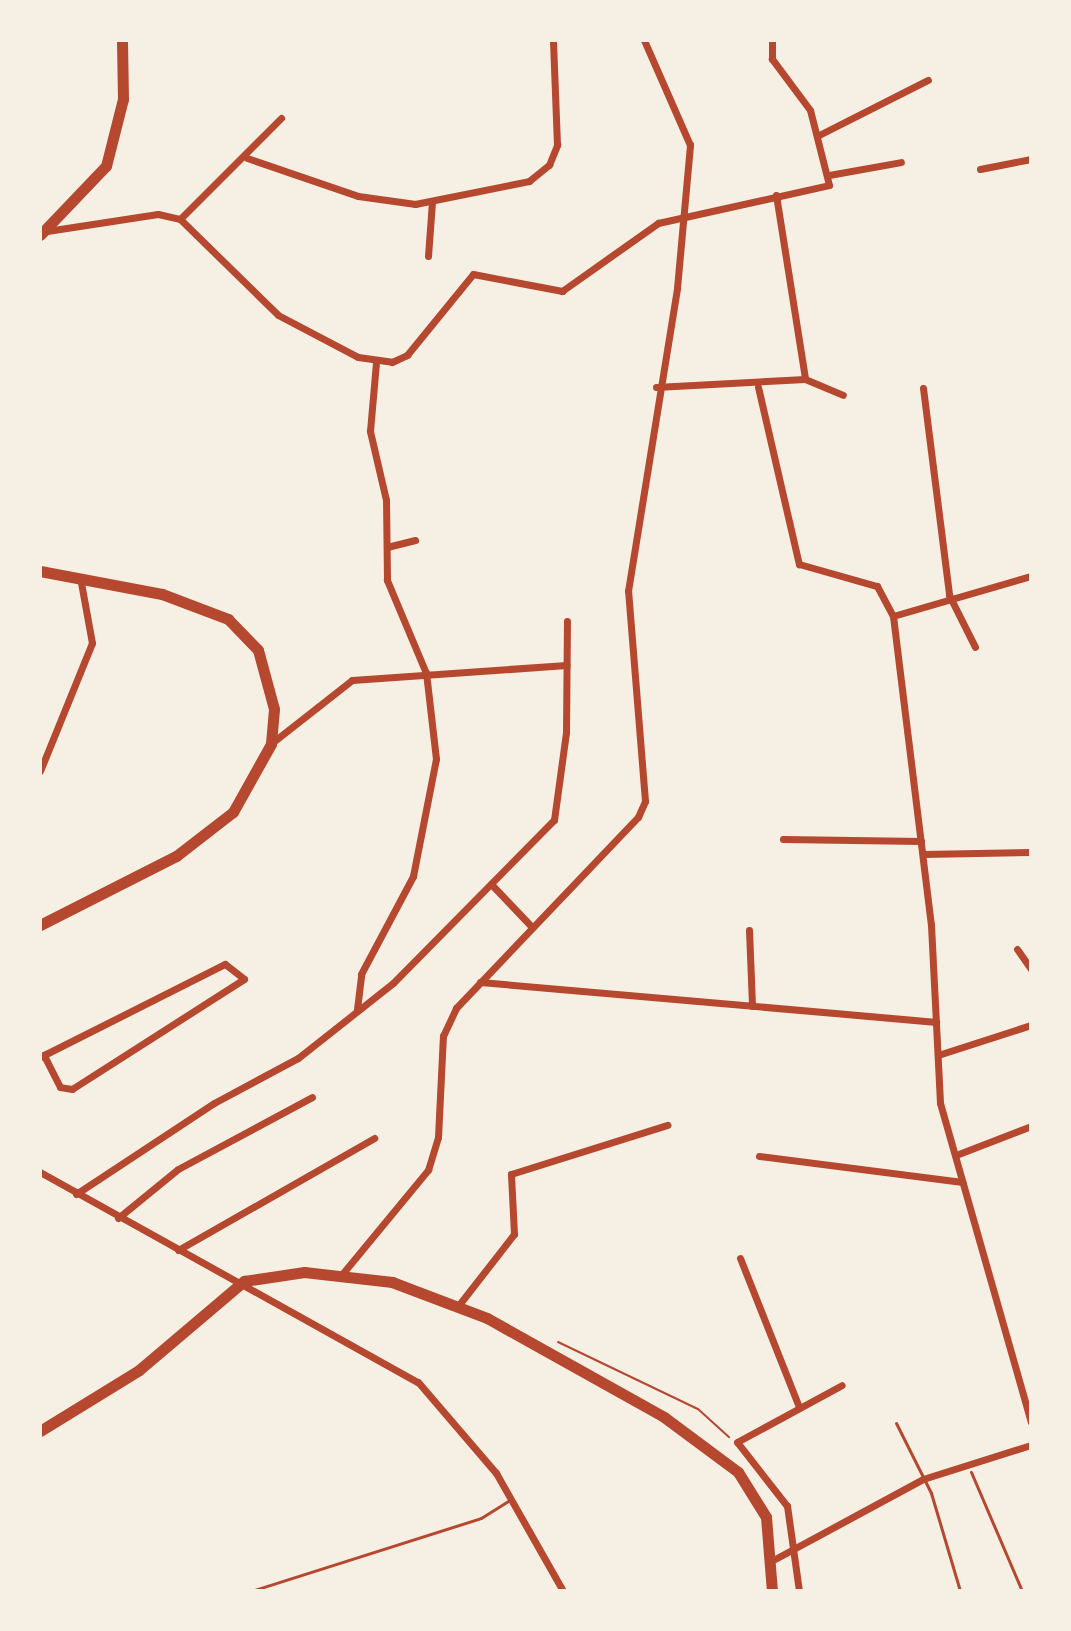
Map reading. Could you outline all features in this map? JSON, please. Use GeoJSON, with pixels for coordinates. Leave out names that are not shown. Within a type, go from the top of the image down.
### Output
{"type":"FeatureCollection","features":[{"type":"Feature","properties":{"kind":"main road"},"geometry":{"type":"LineString","coordinates":[[43,233],[106,166],[123,99],[122,40]]}},
{"type":"Feature","properties":{"kind":"main road"},"geometry":{"type":"LineString","coordinates":[[40,571],[80,577],[200,606],[245,632],[272,682],[271,744],[241,801],[204,838],[40,925]]}},
{"type":"Feature","properties":{"kind":"main road"},"geometry":{"type":"LineString","coordinates":[[40,1431],[139,1370],[244,1281],[343,1273],[458,1306],[664,1417],[738,1472],[766,1517],[775,1559],[772,1591]]}},
{"type":"Feature","properties":{"kind":"street"},"geometry":{"type":"LineString","coordinates":[[247,158],[358,196],[432,202],[529,181],[549,165],[557,145],[553,40]]}},
{"type":"Feature","properties":{"kind":"street"},"geometry":{"type":"LineString","coordinates":[[343,1273],[428,1170],[438,1137],[443,1036],[480,982],[645,801],[628,591],[656,387],[677,288],[681,216],[690,145],[644,40]]}},
{"type":"Feature","properties":{"kind":"street"},"geometry":{"type":"LineString","coordinates":[[43,233],[158,214],[180,219],[278,315],[376,362],[407,355],[473,274],[562,291],[658,223],[829,185],[819,135],[794,84],[772,59],[772,40]]}},
{"type":"Feature","properties":{"kind":"street"},"geometry":{"type":"LineString","coordinates":[[819,135],[928,80]]}},
{"type":"Feature","properties":{"kind":"street"},"geometry":{"type":"LineString","coordinates":[[180,219],[247,158],[281,118]]}},
{"type":"Feature","properties":{"kind":"street"},"geometry":{"type":"LineString","coordinates":[[980,169],[1031,159]]}},
{"type":"Feature","properties":{"kind":"street"},"geometry":{"type":"LineString","coordinates":[[829,175],[901,162]]}},
{"type":"Feature","properties":{"kind":"street"},"geometry":{"type":"LineString","coordinates":[[776,195],[805,379]]}},
{"type":"Feature","properties":{"kind":"street"},"geometry":{"type":"LineString","coordinates":[[428,256],[432,202]]}},
{"type":"Feature","properties":{"kind":"street"},"geometry":{"type":"LineString","coordinates":[[357,1009],[361,974],[413,876],[436,759],[426,673],[391,597],[378,455],[370,431],[376,362]]}},
{"type":"Feature","properties":{"kind":"street"},"geometry":{"type":"LineString","coordinates":[[656,387],[758,387],[805,379],[843,395]]}},
{"type":"Feature","properties":{"kind":"street"},"geometry":{"type":"LineString","coordinates":[[758,387],[799,564],[877,586],[893,616],[923,854],[940,1103],[1031,1422]]}},
{"type":"Feature","properties":{"kind":"street"},"geometry":{"type":"LineString","coordinates":[[923,388],[949,595],[975,647]]}},
{"type":"Feature","properties":{"kind":"street"},"geometry":{"type":"LineString","coordinates":[[387,547],[415,540]]}},
{"type":"Feature","properties":{"kind":"street"},"geometry":{"type":"LineString","coordinates":[[893,616],[949,595],[1031,576]]}},
{"type":"Feature","properties":{"kind":"street"},"geometry":{"type":"LineString","coordinates":[[40,771],[92,643],[80,577]]}},
{"type":"Feature","properties":{"kind":"street"},"geometry":{"type":"LineString","coordinates":[[76,1194],[214,1103],[298,1058],[357,1009],[491,884],[560,807],[567,621]]}},
{"type":"Feature","properties":{"kind":"street"},"geometry":{"type":"LineString","coordinates":[[271,744],[352,680],[566,665]]}},
{"type":"Feature","properties":{"kind":"street"},"geometry":{"type":"LineString","coordinates":[[783,839],[921,841]]}},
{"type":"Feature","properties":{"kind":"street"},"geometry":{"type":"LineString","coordinates":[[923,854],[1031,852]]}},
{"type":"Feature","properties":{"kind":"street"},"geometry":{"type":"LineString","coordinates":[[491,884],[531,926]]}},
{"type":"Feature","properties":{"kind":"street"},"geometry":{"type":"LineString","coordinates":[[749,930],[752,1006]]}},
{"type":"Feature","properties":{"kind":"street"},"geometry":{"type":"LineString","coordinates":[[1017,949],[1031,969]]}},
{"type":"Feature","properties":{"kind":"street"},"geometry":{"type":"LineString","coordinates":[[225,964],[244,979],[72,1089],[60,1087],[42,1056],[225,964]]}},
{"type":"Feature","properties":{"kind":"street"},"geometry":{"type":"LineString","coordinates":[[480,982],[936,1022]]}},
{"type":"Feature","properties":{"kind":"street"},"geometry":{"type":"LineString","coordinates":[[938,1055],[1031,1025]]}},
{"type":"Feature","properties":{"kind":"street"},"geometry":{"type":"LineString","coordinates":[[118,1218],[178,1169],[312,1097]]}},
{"type":"Feature","properties":{"kind":"street"},"geometry":{"type":"LineString","coordinates":[[458,1306],[514,1234],[511,1174],[667,1125]]}},
{"type":"Feature","properties":{"kind":"street"},"geometry":{"type":"LineString","coordinates":[[956,1155],[1031,1126]]}},
{"type":"Feature","properties":{"kind":"street"},"geometry":{"type":"LineString","coordinates":[[178,1250],[374,1138]]}},
{"type":"Feature","properties":{"kind":"street"},"geometry":{"type":"LineString","coordinates":[[759,1156],[962,1182]]}},
{"type":"Feature","properties":{"kind":"street"},"geometry":{"type":"LineString","coordinates":[[40,1172],[118,1218],[244,1281],[418,1382],[511,1499],[563,1591]]}},
{"type":"Feature","properties":{"kind":"street"},"geometry":{"type":"LineString","coordinates":[[740,1258],[799,1407]]}},
{"type":"Feature","properties":{"kind":"street"},"geometry":{"type":"LineString","coordinates":[[799,1591],[797,1548],[779,1492],[737,1442],[842,1385]]}},
{"type":"Feature","properties":{"kind":"street"},"geometry":{"type":"LineString","coordinates":[[775,1559],[923,1479],[1031,1445]]}},
{"type":"Feature","properties":{"kind":"lane"},"geometry":{"type":"LineString","coordinates":[[896,1423],[923,1479],[960,1591]]}},
{"type":"Feature","properties":{"kind":"lane"},"geometry":{"type":"LineString","coordinates":[[971,1472],[1022,1591]]}},
{"type":"Feature","properties":{"kind":"lane"},"geometry":{"type":"LineString","coordinates":[[251,1591],[481,1518],[511,1499]]}},
{"type":"Feature","properties":{"kind":"path"},"geometry":{"type":"LineString","coordinates":[[552,1339],[698,1409],[737,1442]]}}]}
